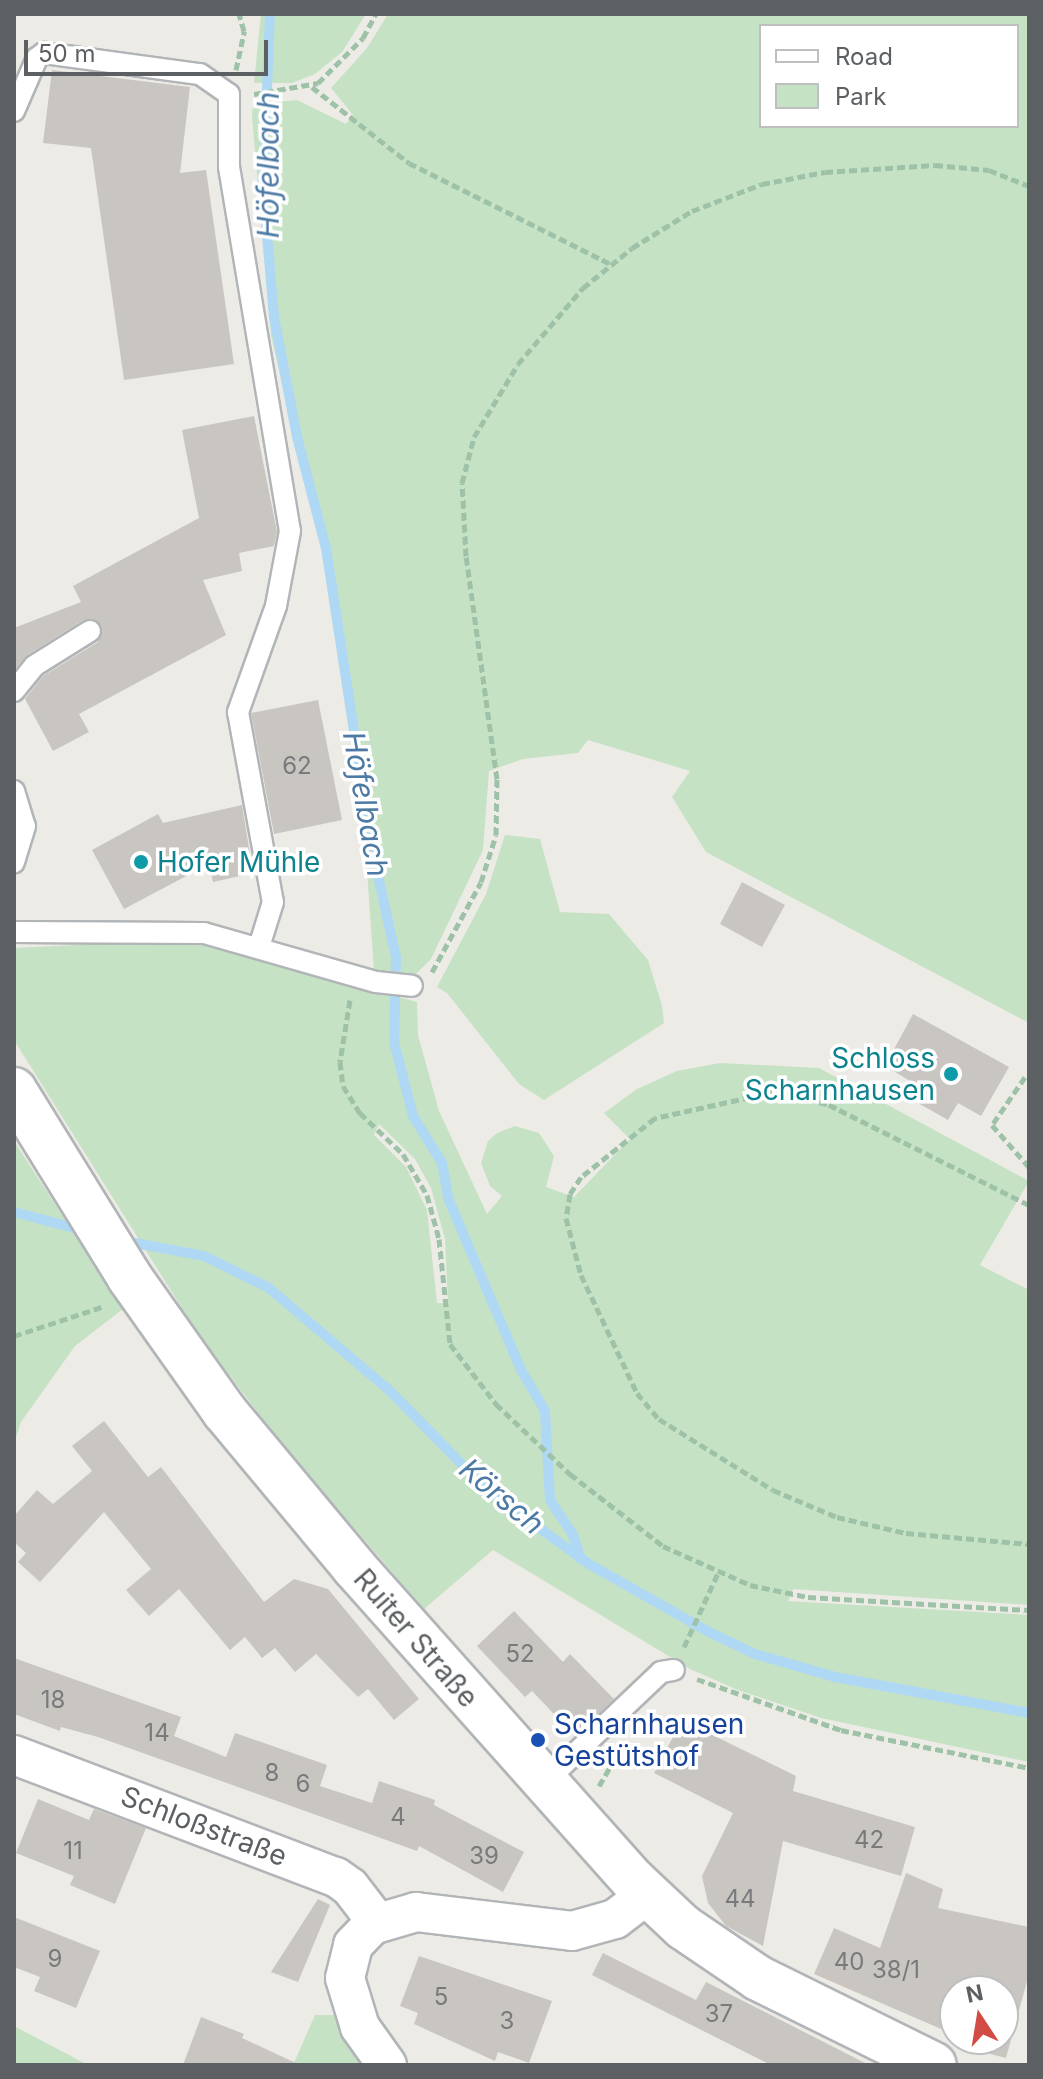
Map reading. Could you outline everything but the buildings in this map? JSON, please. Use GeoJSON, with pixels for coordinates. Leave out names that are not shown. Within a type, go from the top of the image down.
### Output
{"type":"FeatureCollection","features":[{"type":"Feature","properties":{"kind":"main road","name":"Ruiter Straße"},"geometry":{"type":"LineString","coordinates":[[14,1090],[135,1286],[265,1461],[544,1783],[647,1895],[758,1978],[934,2065]]}},
{"type":"Feature","properties":{"kind":"street","name":"Schloßstraße"},"geometry":{"type":"LineString","coordinates":[[14,1755],[336,1877],[377,1922]]}},
{"type":"Feature","properties":{"kind":"street"},"geometry":{"type":"LineString","coordinates":[[387,2065],[360,2027],[345,1978],[353,1945],[377,1922],[416,1912],[572,1931],[615,1919],[647,1895]]}},
{"type":"Feature","properties":{"kind":"lane"},"geometry":{"type":"LineString","coordinates":[[14,111],[38,56],[44,53],[200,74],[238,95],[229,167],[290,531],[276,606],[238,712],[273,902],[259,947]]}},
{"type":"Feature","properties":{"kind":"lane"},"geometry":{"type":"LineString","coordinates":[[14,691],[34,666],[90,631]]}},
{"type":"Feature","properties":{"kind":"lane"},"geometry":{"type":"LineString","coordinates":[[14,791],[25,826],[14,862]]}},
{"type":"Feature","properties":{"kind":"lane"},"geometry":{"type":"LineString","coordinates":[[14,932],[204,933],[380,983],[419,984]]}},
{"type":"Feature","properties":{"kind":"lane"},"geometry":{"type":"LineString","coordinates":[[544,1783],[661,1672],[674,1670]]}},
{"type":"Feature","properties":{"kind":"path"},"geometry":{"type":"LineString","coordinates":[[239,14],[244,31],[238,95],[312,87],[343,62],[376,14]]}},
{"type":"Feature","properties":{"kind":"path"},"geometry":{"type":"LineString","coordinates":[[312,87],[409,163],[611,264]]}},
{"type":"Feature","properties":{"kind":"path"},"geometry":{"type":"LineString","coordinates":[[419,984],[481,882],[497,825],[497,779],[464,536],[466,462],[488,409],[518,364],[611,264],[692,211],[803,175],[966,166],[1029,186]]}},
{"type":"Feature","properties":{"kind":"path"},"geometry":{"type":"LineString","coordinates":[[355,975],[340,1054],[343,1086],[354,1107],[403,1154],[423,1184],[437,1231],[448,1338],[476,1381],[523,1431],[570,1474],[663,1546],[718,1573],[808,1597],[1029,1610]]}},
{"type":"Feature","properties":{"kind":"path"},"geometry":{"type":"LineString","coordinates":[[1025,1077],[992,1125],[1000,1140],[1029,1167]]}},
{"type":"Feature","properties":{"kind":"path"},"geometry":{"type":"LineString","coordinates":[[1029,1205],[827,1104],[774,1092],[655,1118],[581,1177],[570,1194],[566,1218],[581,1275],[637,1393],[659,1419],[773,1490],[837,1517],[906,1533],[1029,1544]]}},
{"type":"Feature","properties":{"kind":"path"},"geometry":{"type":"LineString","coordinates":[[14,1336],[135,1286]]}},
{"type":"Feature","properties":{"kind":"path"},"geometry":{"type":"LineString","coordinates":[[718,1573],[674,1670],[829,1727],[1029,1768]]}},
{"type":"Feature","properties":{"kind":"green space"},"geometry":{"type":"Polygon","coordinates":[[[261,14],[366,14],[342,52],[315,74],[292,83],[254,83],[261,14]]]}},
{"type":"Feature","properties":{"kind":"green space"},"geometry":{"type":"Polygon","coordinates":[[[388,14],[1029,14],[1029,1023],[706,852],[672,797],[690,771],[588,740],[578,753],[523,759],[489,771],[483,850],[431,959],[414,976],[374,972],[363,812],[325,559],[271,336],[252,117],[253,104],[297,100],[346,124],[353,115],[331,88],[367,48],[388,14]]]}},
{"type":"Feature","properties":{"kind":"green space"},"geometry":{"type":"Polygon","coordinates":[[[505,835],[540,839],[560,912],[609,914],[648,960],[662,1006],[664,1023],[544,1100],[519,1084],[447,993],[437,987],[486,894],[505,835]]]}},
{"type":"Feature","properties":{"kind":"green space"},"geometry":{"type":"Polygon","coordinates":[[[206,942],[417,1002],[418,1035],[439,1111],[487,1214],[502,1196],[490,1186],[481,1163],[488,1141],[497,1133],[515,1126],[539,1133],[554,1156],[546,1187],[574,1197],[630,1139],[604,1113],[637,1089],[677,1071],[720,1063],[819,1068],[1029,1181],[980,1265],[1029,1290],[1029,1605],[793,1589],[788,1601],[1029,1615],[1029,1762],[821,1718],[738,1690],[690,1669],[493,1550],[424,1609],[286,1449],[200,1337],[14,1040],[14,948],[206,942]],[[379,1124],[374,1135],[406,1167],[427,1210],[437,1303],[448,1303],[445,1239],[431,1188],[415,1159],[379,1124]]]}},
{"type":"Feature","properties":{"kind":"green space"},"geometry":{"type":"Polygon","coordinates":[[[14,1141],[123,1309],[75,1346],[21,1422],[14,1443],[14,1141]]]}},
{"type":"Feature","properties":{"kind":"green space"},"geometry":{"type":"Polygon","coordinates":[[[315,2015],[336,2015],[364,2065],[293,2065],[315,2015]]]}},
{"type":"Feature","properties":{"kind":"green space"},"geometry":{"type":"Polygon","coordinates":[[[14,2026],[69,2055],[88,2065],[14,2065],[14,2026]]]}},
{"type":"Feature","properties":{"kind":"waterway","name":"Höfelbach"},"geometry":{"type":"LineString","coordinates":[[270,14],[263,188],[274,317],[297,437],[326,548],[372,849],[396,957],[394,1042],[413,1116],[442,1163],[448,1198],[520,1368],[545,1411],[550,1500],[573,1535],[581,1559]]}},
{"type":"Feature","properties":{"kind":"waterway","name":"Körsch"},"geometry":{"type":"LineString","coordinates":[[14,1212],[85,1231]]}},
{"type":"Feature","properties":{"kind":"waterway","name":"Körsch"},"geometry":{"type":"LineString","coordinates":[[124,1241],[204,1256],[269,1288],[390,1391],[487,1490],[589,1564],[707,1631],[755,1654],[835,1677],[1029,1713]]}},
{"type":"Feature","properties":{"kind":"place","name":"Hofer Mühle"},"geometry":{"type":"Point","coordinates":[141,862]}},
{"type":"Feature","properties":{"kind":"place","name":"Schloss Scharnhausen"},"geometry":{"type":"Point","coordinates":[951,1074]}},
{"type":"Feature","properties":{"kind":"place","name":"Scharnhausen Gestütshof"},"geometry":{"type":"Point","coordinates":[538,1740]}}]}
